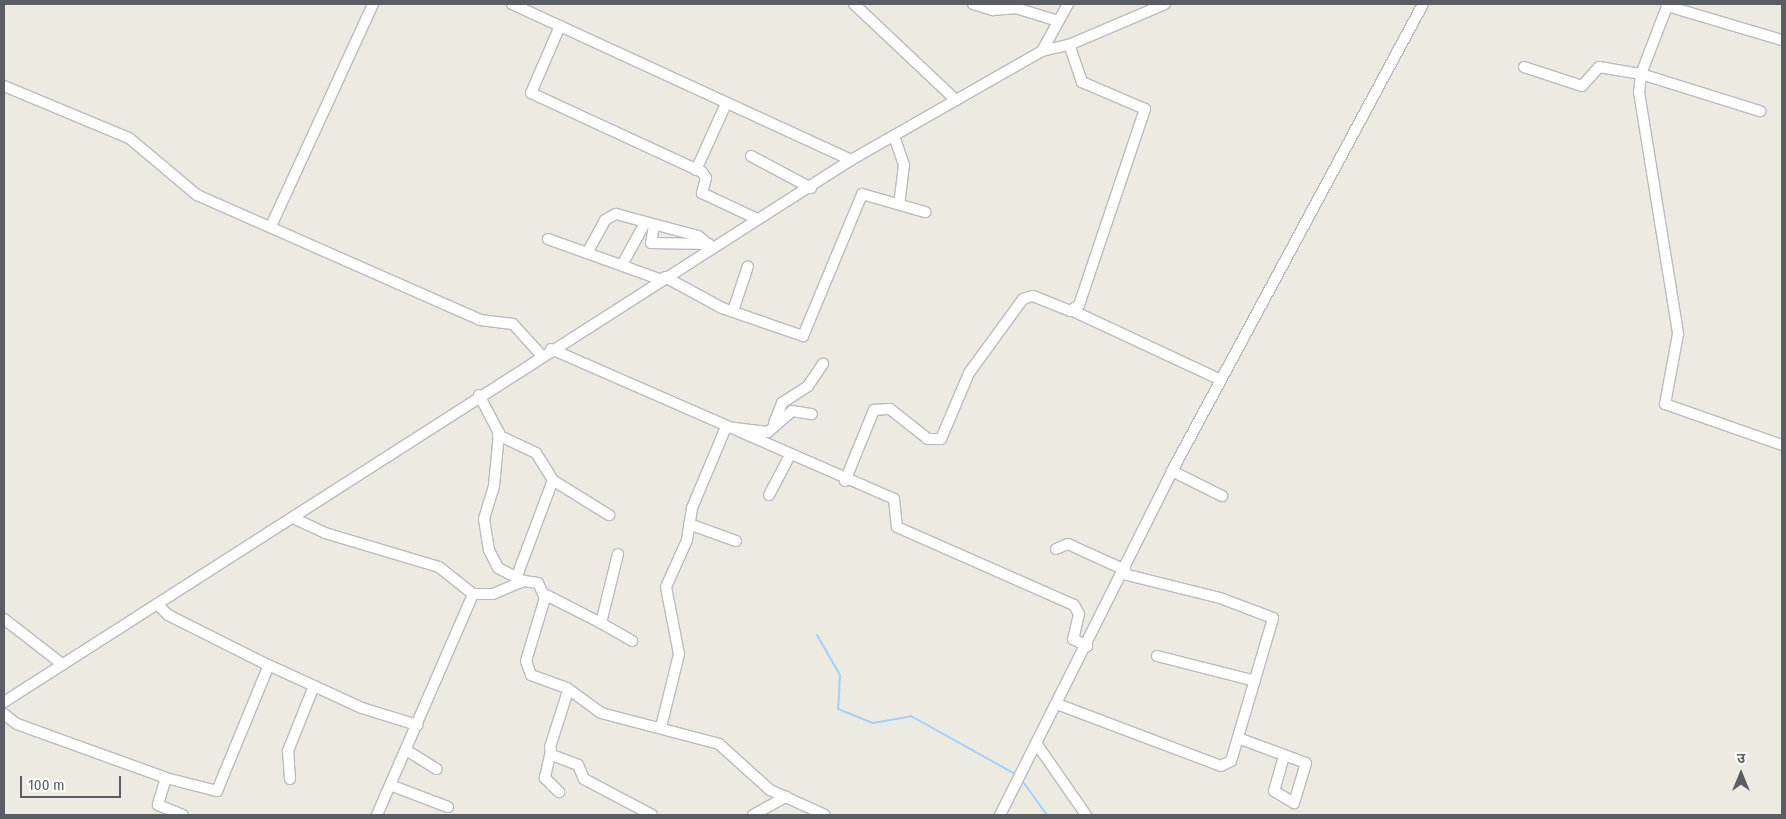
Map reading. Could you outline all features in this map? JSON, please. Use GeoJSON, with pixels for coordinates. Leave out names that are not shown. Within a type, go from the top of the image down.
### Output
{"type":"FeatureCollection","features":[{"type":"Feature","properties":{"kind":"street"},"geometry":{"type":"LineString","coordinates":[[271,226],[373,4]]}},
{"type":"Feature","properties":{"kind":"street"},"geometry":{"type":"LineString","coordinates":[[512,4],[851,160]]}},
{"type":"Feature","properties":{"kind":"street"},"geometry":{"type":"LineString","coordinates":[[854,4],[956,100]]}},
{"type":"Feature","properties":{"kind":"street"},"geometry":{"type":"LineString","coordinates":[[973,4],[994,10],[1016,8],[1058,21]]}},
{"type":"Feature","properties":{"kind":"street"},"geometry":{"type":"LineString","coordinates":[[1042,51],[1068,4]]}},
{"type":"Feature","properties":{"kind":"street"},"geometry":{"type":"LineString","coordinates":[[4,702],[293,518],[479,395],[664,278],[711,246],[811,188],[851,160],[956,100],[1012,71],[1042,51],[1069,45],[1166,4]]}},
{"type":"Feature","properties":{"kind":"street"},"geometry":{"type":"LineString","coordinates":[[1000,815],[1018,781],[1022,768],[1057,704],[1124,572],[1172,471],[1423,4]]}},
{"type":"Feature","properties":{"kind":"street"},"geometry":{"type":"LineString","coordinates":[[1782,40],[1668,5],[1641,74],[1641,123],[1678,334],[1676,362],[1665,404],[1782,445]]}},
{"type":"Feature","properties":{"kind":"street"},"geometry":{"type":"LineString","coordinates":[[560,26],[531,93],[705,174],[702,193],[756,219]]}},
{"type":"Feature","properties":{"kind":"street"},"geometry":{"type":"LineString","coordinates":[[1069,45],[1082,82],[1145,109],[1104,240],[1073,311]]}},
{"type":"Feature","properties":{"kind":"street"},"geometry":{"type":"LineString","coordinates":[[1524,67],[1582,86],[1599,67],[1641,74],[1760,111]]}},
{"type":"Feature","properties":{"kind":"street"},"geometry":{"type":"LineString","coordinates":[[4,86],[130,138],[190,191],[480,320],[513,324],[542,356]]}},
{"type":"Feature","properties":{"kind":"street"},"geometry":{"type":"LineString","coordinates":[[696,170],[726,104]]}},
{"type":"Feature","properties":{"kind":"street"},"geometry":{"type":"LineString","coordinates":[[894,136],[904,165],[899,204]]}},
{"type":"Feature","properties":{"kind":"street"},"geometry":{"type":"LineString","coordinates":[[751,156],[811,188]]}},
{"type":"Feature","properties":{"kind":"street"},"geometry":{"type":"LineString","coordinates":[[548,239],[664,278],[733,311],[803,336],[860,197],[868,193],[925,212]]}},
{"type":"Feature","properties":{"kind":"street"},"geometry":{"type":"LineString","coordinates":[[587,253],[608,216],[698,236],[711,246]]}},
{"type":"Feature","properties":{"kind":"street"},"geometry":{"type":"LineString","coordinates":[[650,224],[651,242],[711,246]]}},
{"type":"Feature","properties":{"kind":"street"},"geometry":{"type":"LineString","coordinates":[[622,265],[650,224]]}},
{"type":"Feature","properties":{"kind":"street"},"geometry":{"type":"LineString","coordinates":[[733,311],[748,266]]}},
{"type":"Feature","properties":{"kind":"street"},"geometry":{"type":"LineString","coordinates":[[845,481],[870,416],[880,408],[895,411],[928,439],[942,439],[969,373],[1023,299],[1033,296],[1073,311],[1221,380]]}},
{"type":"Feature","properties":{"kind":"street"},"geometry":{"type":"LineString","coordinates":[[551,349],[789,457],[894,499],[896,527],[1074,605],[1079,614],[1073,639],[1087,646]]}},
{"type":"Feature","properties":{"kind":"street"},"geometry":{"type":"LineString","coordinates":[[726,427],[768,432],[774,424],[782,403],[808,386],[823,364]]}},
{"type":"Feature","properties":{"kind":"street"},"geometry":{"type":"LineString","coordinates":[[479,395],[498,435],[484,526],[494,564],[520,578],[538,584],[546,595],[632,641]]}},
{"type":"Feature","properties":{"kind":"street"},"geometry":{"type":"LineString","coordinates":[[774,424],[792,412],[812,414]]}},
{"type":"Feature","properties":{"kind":"street"},"geometry":{"type":"LineString","coordinates":[[661,727],[679,654],[666,587],[687,540],[689,524],[726,427]]}},
{"type":"Feature","properties":{"kind":"street"},"geometry":{"type":"LineString","coordinates":[[498,435],[536,453],[554,481],[609,515]]}},
{"type":"Feature","properties":{"kind":"street"},"geometry":{"type":"LineString","coordinates":[[769,495],[789,457]]}},
{"type":"Feature","properties":{"kind":"street"},"geometry":{"type":"LineString","coordinates":[[1172,471],[1222,496]]}},
{"type":"Feature","properties":{"kind":"street"},"geometry":{"type":"LineString","coordinates":[[293,518],[326,533],[438,567],[473,594],[493,594],[520,578],[554,481]]}},
{"type":"Feature","properties":{"kind":"street"},"geometry":{"type":"LineString","coordinates":[[689,524],[736,541]]}},
{"type":"Feature","properties":{"kind":"street"},"geometry":{"type":"LineString","coordinates":[[1056,549],[1068,544],[1124,572],[1271,615],[1274,622],[1231,761],[1221,766],[1057,704]]}},
{"type":"Feature","properties":{"kind":"street"},"geometry":{"type":"LineString","coordinates":[[601,623],[618,554]]}},
{"type":"Feature","properties":{"kind":"street"},"geometry":{"type":"LineString","coordinates":[[377,815],[473,594]]}},
{"type":"Feature","properties":{"kind":"street"},"geometry":{"type":"LineString","coordinates":[[546,595],[526,669],[536,678],[568,691],[601,712],[653,729],[661,727],[719,744],[770,790],[825,815]]}},
{"type":"Feature","properties":{"kind":"street"},"geometry":{"type":"LineString","coordinates":[[157,604],[168,615],[314,686],[417,724]]}},
{"type":"Feature","properties":{"kind":"street"},"geometry":{"type":"LineString","coordinates":[[4,619],[62,664]]}},
{"type":"Feature","properties":{"kind":"street"},"geometry":{"type":"LineString","coordinates":[[1157,656],[1255,681]]}},
{"type":"Feature","properties":{"kind":"street"},"geometry":{"type":"LineString","coordinates":[[4,714],[17,724],[166,778],[220,789],[269,665]]}},
{"type":"Feature","properties":{"kind":"street"},"geometry":{"type":"LineString","coordinates":[[290,779],[288,751],[314,686]]}},
{"type":"Feature","properties":{"kind":"street"},"geometry":{"type":"LineString","coordinates":[[559,792],[545,778],[568,691]]}},
{"type":"Feature","properties":{"kind":"street"},"geometry":{"type":"LineString","coordinates":[[1238,738],[1306,763],[1294,803],[1274,791],[1284,755]]}},
{"type":"Feature","properties":{"kind":"street"},"geometry":{"type":"LineString","coordinates":[[1036,743],[1086,815]]}},
{"type":"Feature","properties":{"kind":"street"},"geometry":{"type":"LineString","coordinates":[[406,750],[436,769]]}},
{"type":"Feature","properties":{"kind":"street"},"geometry":{"type":"LineString","coordinates":[[551,752],[579,767],[584,779],[652,815]]}},
{"type":"Feature","properties":{"kind":"street"},"geometry":{"type":"LineString","coordinates":[[166,778],[158,805],[183,815]]}},
{"type":"Feature","properties":{"kind":"street"},"geometry":{"type":"LineString","coordinates":[[390,786],[448,807]]}},
{"type":"Feature","properties":{"kind":"street"},"geometry":{"type":"LineString","coordinates":[[753,815],[786,797]]}},
{"type":"Feature","properties":{"kind":"waterway"},"geometry":{"type":"LineString","coordinates":[[817,635],[840,675],[838,709],[873,723],[911,716],[1015,774]]}},
{"type":"Feature","properties":{"kind":"waterway"},"geometry":{"type":"LineString","coordinates":[[1021,779],[1047,815]]}}]}
